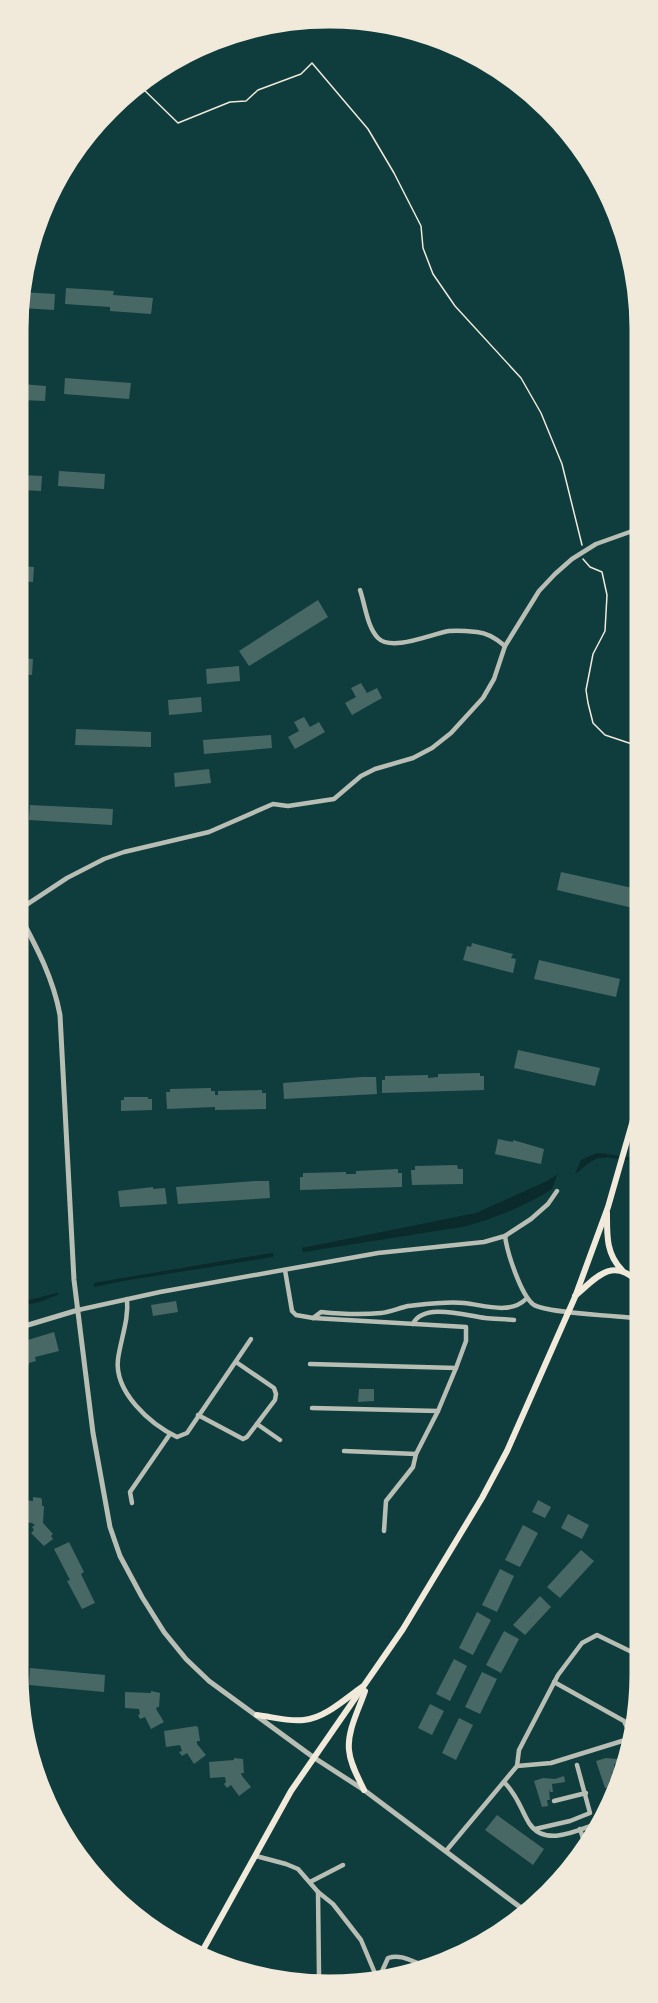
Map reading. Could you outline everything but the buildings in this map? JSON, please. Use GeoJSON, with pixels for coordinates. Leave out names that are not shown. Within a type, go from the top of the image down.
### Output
{"type":"FeatureCollection","features":[{"type":"Feature","properties":{"kind":"main road"},"geometry":{"type":"LineString","coordinates":[[203,1949],[243,1875],[256,1856],[276,1815],[313,1757],[403,1629],[482,1498],[507,1451],[575,1297],[608,1207],[631,1127]]}},
{"type":"Feature","properties":{"kind":"main road"},"geometry":{"type":"LineString","coordinates":[[608,1207],[609,1252],[613,1261],[631,1277]]}},
{"type":"Feature","properties":{"kind":"main road"},"geometry":{"type":"LineString","coordinates":[[575,1297],[605,1271],[623,1271]]}},
{"type":"Feature","properties":{"kind":"main road"},"geometry":{"type":"LineString","coordinates":[[257,1715],[307,1720],[339,1703],[367,1683]]}},
{"type":"Feature","properties":{"kind":"main road"},"geometry":{"type":"LineString","coordinates":[[364,1790],[354,1768],[349,1749],[350,1736],[367,1683]]}},
{"type":"Feature","properties":{"kind":"street"},"geometry":{"type":"LineString","coordinates":[[27,904],[67,878],[104,859],[209,832],[273,804],[288,806],[334,799],[361,776],[375,769],[413,758],[432,748],[452,733],[483,698],[494,679],[505,646],[539,591],[572,559],[596,544],[631,532]]}},
{"type":"Feature","properties":{"kind":"street"},"geometry":{"type":"LineString","coordinates":[[360,590],[372,629],[377,638],[384,642],[394,644],[464,631],[479,632],[494,638],[505,646]]}},
{"type":"Feature","properties":{"kind":"street"},"geometry":{"type":"LineString","coordinates":[[27,929],[45,964],[62,1022],[76,1299],[93,1433],[110,1527],[120,1556],[154,1617],[186,1659],[209,1681],[313,1757],[364,1790],[521,1907]]}},
{"type":"Feature","properties":{"kind":"street"},"geometry":{"type":"LineString","coordinates":[[27,1325],[78,1310],[127,1299],[378,1253],[484,1242],[506,1236],[531,1220],[548,1204],[557,1191]]}},
{"type":"Feature","properties":{"kind":"street"},"geometry":{"type":"LineString","coordinates":[[506,1236],[506,1247],[526,1299],[543,1308],[631,1317]]}},
{"type":"Feature","properties":{"kind":"street"},"geometry":{"type":"LineString","coordinates":[[285,1270],[292,1311],[296,1315],[466,1327]]}},
{"type":"Feature","properties":{"kind":"street"},"geometry":{"type":"LineString","coordinates":[[127,1299],[128,1309],[118,1362],[119,1374],[139,1409],[156,1425],[177,1437],[187,1433],[251,1339]]}},
{"type":"Feature","properties":{"kind":"street"},"geometry":{"type":"LineString","coordinates":[[313,1318],[321,1312],[382,1313],[407,1306],[446,1303],[464,1303],[492,1308],[507,1307],[521,1304],[526,1299]]}},
{"type":"Feature","properties":{"kind":"street"},"geometry":{"type":"LineString","coordinates":[[413,1324],[421,1315],[451,1311],[486,1318],[514,1320]]}},
{"type":"Feature","properties":{"kind":"street"},"geometry":{"type":"LineString","coordinates":[[384,1531],[386,1501],[413,1467],[416,1454],[438,1411],[456,1368],[466,1341],[466,1314]]}},
{"type":"Feature","properties":{"kind":"street"},"geometry":{"type":"LineString","coordinates":[[198,1415],[243,1439],[257,1424],[274,1400],[276,1394],[274,1388],[236,1362]]}},
{"type":"Feature","properties":{"kind":"street"},"geometry":{"type":"LineString","coordinates":[[310,1364],[456,1368]]}},
{"type":"Feature","properties":{"kind":"street"},"geometry":{"type":"LineString","coordinates":[[312,1408],[438,1411]]}},
{"type":"Feature","properties":{"kind":"street"},"geometry":{"type":"LineString","coordinates":[[257,1424],[280,1440]]}},
{"type":"Feature","properties":{"kind":"street"},"geometry":{"type":"LineString","coordinates":[[132,1503],[130,1492],[170,1434]]}},
{"type":"Feature","properties":{"kind":"street"},"geometry":{"type":"LineString","coordinates":[[344,1451],[416,1454]]}},
{"type":"Feature","properties":{"kind":"street"},"geometry":{"type":"LineString","coordinates":[[446,1851],[517,1766],[519,1750],[554,1682],[582,1643],[597,1635],[631,1651]]}},
{"type":"Feature","properties":{"kind":"street"},"geometry":{"type":"LineString","coordinates":[[554,1682],[624,1721],[626,1725]]}},
{"type":"Feature","properties":{"kind":"street"},"geometry":{"type":"LineString","coordinates":[[517,1766],[551,1763],[624,1740]]}},
{"type":"Feature","properties":{"kind":"street"},"geometry":{"type":"LineString","coordinates":[[535,1829],[587,1815],[590,1809],[577,1766]]}},
{"type":"Feature","properties":{"kind":"street"},"geometry":{"type":"LineString","coordinates":[[505,1783],[519,1800],[530,1825],[547,1837],[591,1826]]}},
{"type":"Feature","properties":{"kind":"street"},"geometry":{"type":"LineString","coordinates":[[554,1801],[586,1793]]}},
{"type":"Feature","properties":{"kind":"street"},"geometry":{"type":"LineString","coordinates":[[580,1829],[583,1838]]}},
{"type":"Feature","properties":{"kind":"street"},"geometry":{"type":"LineString","coordinates":[[256,1856],[298,1869],[318,1892],[333,1904],[361,1940],[375,1972]]}},
{"type":"Feature","properties":{"kind":"street"},"geometry":{"type":"LineString","coordinates":[[310,1882],[343,1865]]}},
{"type":"Feature","properties":{"kind":"street"},"geometry":{"type":"LineString","coordinates":[[318,1892],[319,1975]]}},
{"type":"Feature","properties":{"kind":"street"},"geometry":{"type":"LineString","coordinates":[[381,1971],[387,1958],[393,1956],[401,1956],[417,1963]]}},
{"type":"Feature","properties":{"kind":"path"},"geometry":{"type":"LineString","coordinates":[[144,90],[178,123],[230,102],[246,101],[258,90],[301,74],[312,63],[368,129],[421,226],[423,249],[433,274],[455,306],[521,378],[541,413],[562,464],[580,535],[583,559],[590,567],[602,572],[607,595],[605,631],[593,654],[586,690],[593,723],[605,735],[631,744]]}},
{"type":"Feature","properties":{"kind":"water"},"geometry":{"type":"Polygon","coordinates":[[[597,1153],[607,1154],[606,1158],[593,1160],[550,1191],[523,1205],[467,1226],[123,1281],[57,1295],[27,1305],[27,1301],[99,1282],[307,1247],[476,1213],[547,1181],[597,1153]]]}},
{"type":"Feature","properties":{"kind":"pier"},"geometry":{"type":"Polygon","coordinates":[[[583,1155],[573,1179],[550,1194],[559,1170],[583,1155]]]}},
{"type":"Feature","properties":{"kind":"pier"},"geometry":{"type":"Polygon","coordinates":[[[301,1245],[304,1255],[274,1260],[273,1249],[301,1245]]]}},
{"type":"Feature","properties":{"kind":"pier"},"geometry":{"type":"Polygon","coordinates":[[[93,1280],[95,1290],[59,1298],[57,1289],[93,1280]]]}},
{"type":"Feature","properties":{"kind":"waterway"},"geometry":{"type":"LineString","coordinates":[[603,1155],[631,1159]]}}]}
